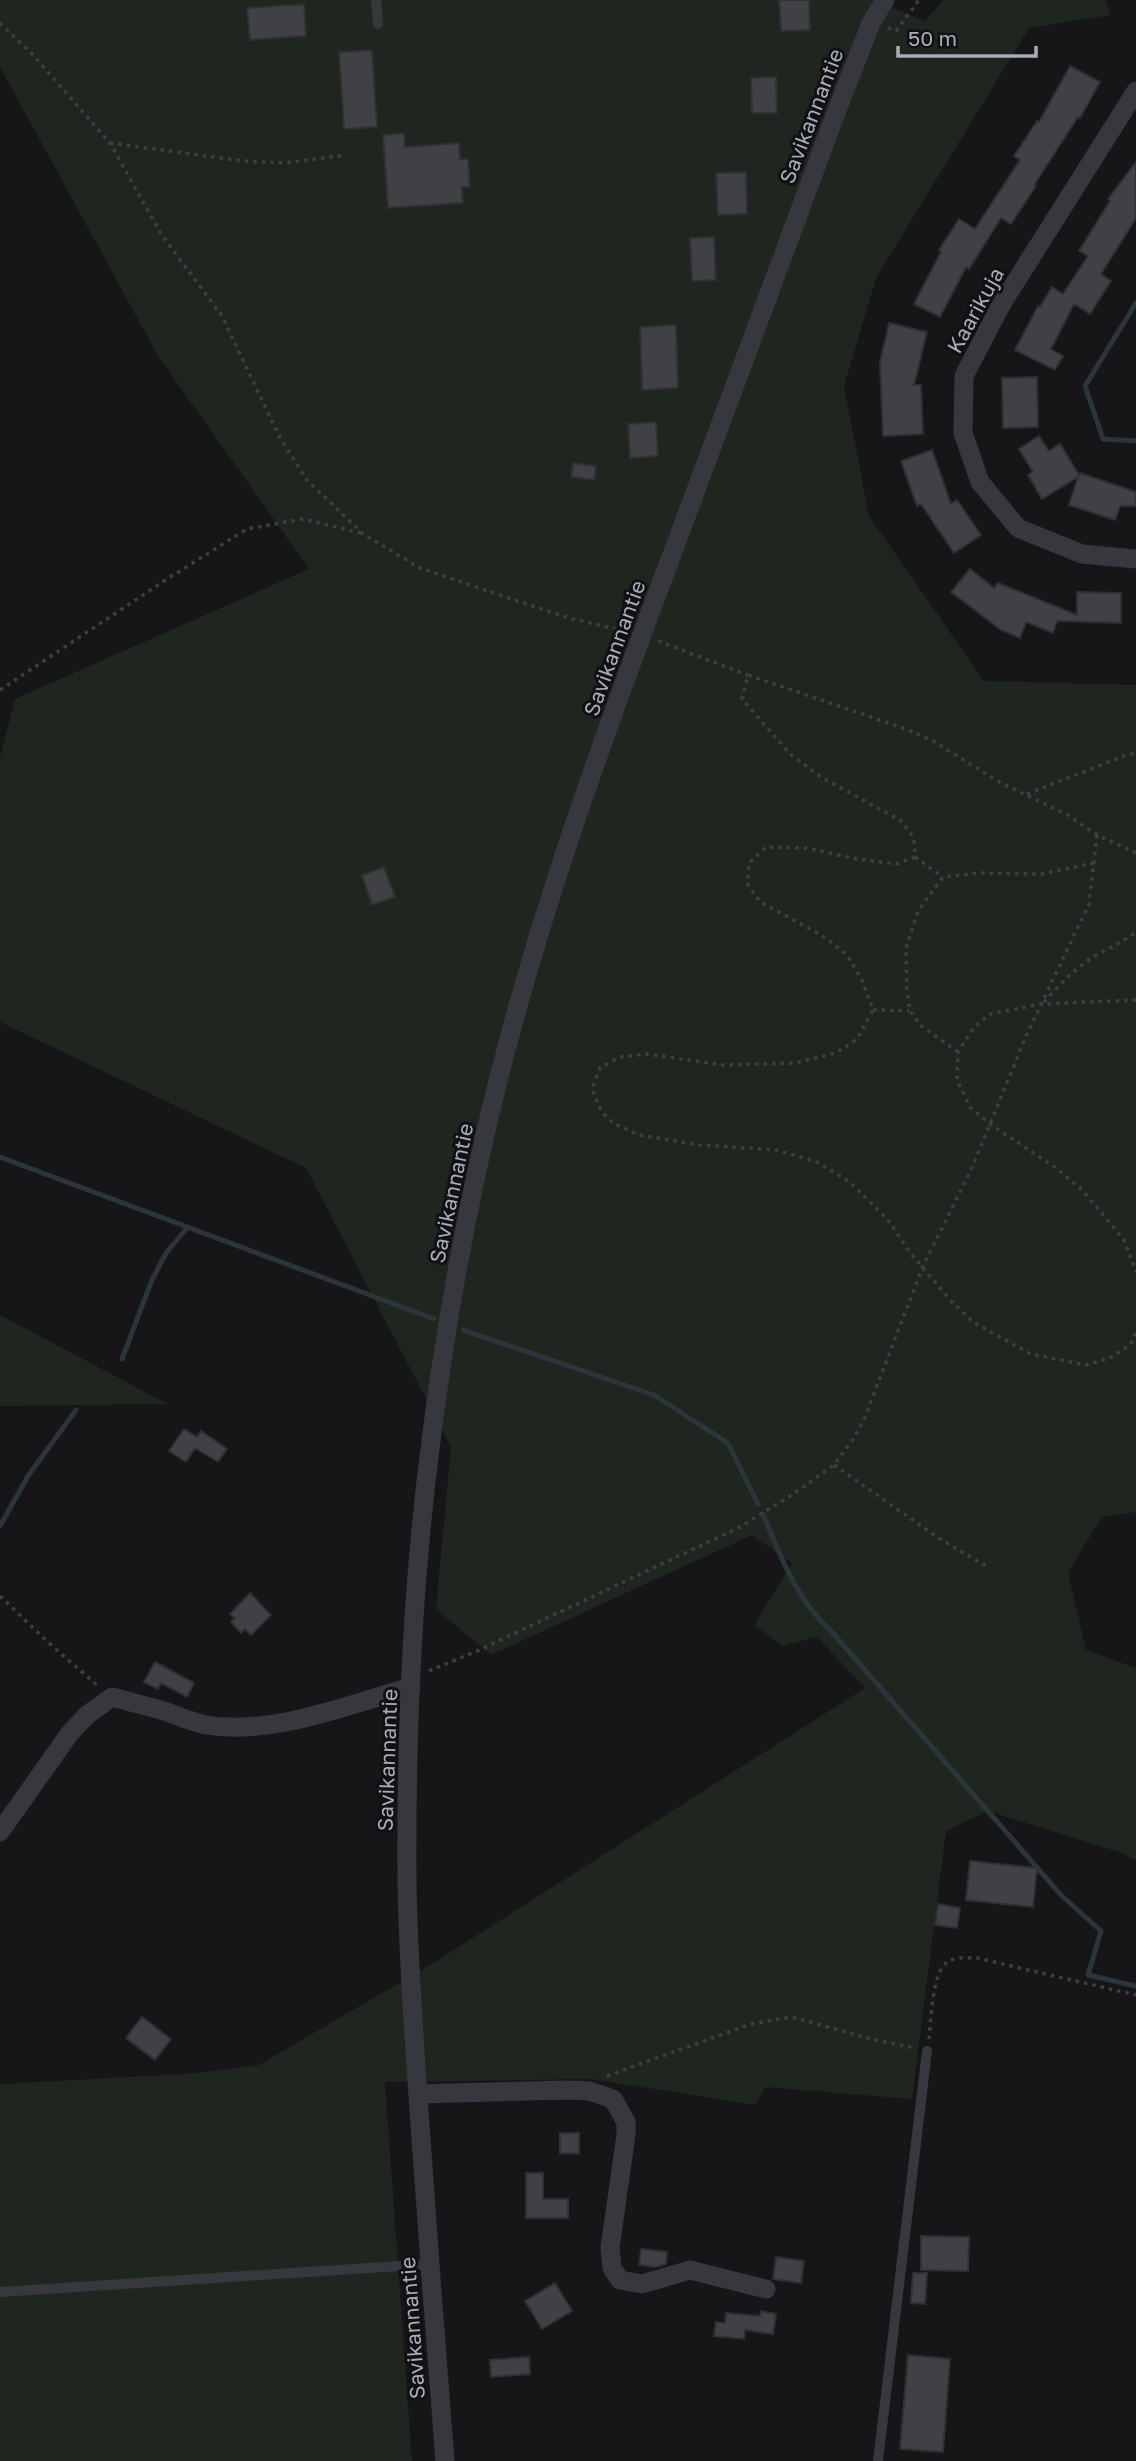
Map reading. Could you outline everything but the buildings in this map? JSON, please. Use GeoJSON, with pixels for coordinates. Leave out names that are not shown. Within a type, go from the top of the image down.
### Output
{"type":"FeatureCollection","features":[{"type":"Feature","properties":{"kind":"street","name":"Savikannantie"},"geometry":{"type":"LineString","coordinates":[[445,2461],[418,2094],[407,1886],[407,1783],[411,1683],[428,1470],[447,1334],[477,1171],[502,1068],[568,842],[839,106],[871,23],[885,0]]}},
{"type":"Feature","properties":{"kind":"street","name":"Kaarikuja"},"geometry":{"type":"LineString","coordinates":[[1136,91],[1001,306],[964,376],[963,433],[980,482],[1017,528],[1082,554],[1136,559]]}},
{"type":"Feature","properties":{"kind":"street"},"geometry":{"type":"LineString","coordinates":[[0,1832],[70,1733],[87,1715],[112,1698],[146,1705],[204,1724],[258,1726],[308,1717],[411,1683]]}},
{"type":"Feature","properties":{"kind":"street"},"geometry":{"type":"LineString","coordinates":[[418,2094],[589,2091],[613,2099],[626,2122],[610,2248],[612,2268],[620,2280],[642,2284],[690,2270],[766,2289]]}},
{"type":"Feature","properties":{"kind":"lane"},"geometry":{"type":"LineString","coordinates":[[376,0],[378,24]]}},
{"type":"Feature","properties":{"kind":"lane"},"geometry":{"type":"LineString","coordinates":[[878,2461],[927,2051]]}},
{"type":"Feature","properties":{"kind":"lane"},"geometry":{"type":"LineString","coordinates":[[0,2292],[430,2264]]}},
{"type":"Feature","properties":{"kind":"path"},"geometry":{"type":"LineString","coordinates":[[0,23],[33,55],[110,143],[161,233],[222,316],[280,439],[307,480],[363,534],[421,568],[569,618],[642,635],[748,675],[906,729],[1068,815],[1097,835],[1136,853]]}},
{"type":"Feature","properties":{"kind":"path"},"geometry":{"type":"LineString","coordinates":[[110,143],[243,161],[285,163],[347,155]]}},
{"type":"Feature","properties":{"kind":"path"},"geometry":{"type":"LineString","coordinates":[[0,690],[247,529],[303,519],[363,534]]}},
{"type":"Feature","properties":{"kind":"path"},"geometry":{"type":"LineString","coordinates":[[748,675],[742,699],[789,753],[821,777],[900,820],[914,838],[915,857]]}},
{"type":"Feature","properties":{"kind":"path"},"geometry":{"type":"LineString","coordinates":[[1025,794],[1129,754],[1136,754]]}},
{"type":"Feature","properties":{"kind":"path"},"geometry":{"type":"LineString","coordinates":[[411,1683],[740,1527],[834,1465],[854,1438],[865,1417],[923,1266],[990,1124],[1027,1034],[1089,904],[1097,835]]}},
{"type":"Feature","properties":{"kind":"path"},"geometry":{"type":"LineString","coordinates":[[915,857],[896,864],[806,848],[766,847],[749,863],[747,883],[760,902],[823,936],[847,955],[863,980],[873,1010],[858,1039],[836,1052],[795,1063],[740,1065],[647,1054],[620,1057],[600,1068],[593,1089],[601,1111],[613,1123],[639,1135],[699,1145],[776,1150],[817,1161],[850,1182],[888,1220],[911,1254],[951,1302],[973,1322],[1031,1354],[1086,1365],[1110,1358],[1131,1344],[1136,1332]]}},
{"type":"Feature","properties":{"kind":"path"},"geometry":{"type":"LineString","coordinates":[[915,857],[943,877],[979,873],[1042,874],[1094,863]]}},
{"type":"Feature","properties":{"kind":"path"},"geometry":{"type":"LineString","coordinates":[[943,877],[918,911],[906,948],[910,1011],[920,1025],[958,1052]]}},
{"type":"Feature","properties":{"kind":"path"},"geometry":{"type":"LineString","coordinates":[[1041,1004],[1070,974],[1136,932]]}},
{"type":"Feature","properties":{"kind":"path"},"geometry":{"type":"LineString","coordinates":[[1136,1000],[1098,1004],[1041,1004],[990,1014],[974,1027],[958,1052],[957,1080],[970,1107],[990,1124],[1056,1168],[1082,1190],[1124,1240],[1136,1272]]}},
{"type":"Feature","properties":{"kind":"path"},"geometry":{"type":"LineString","coordinates":[[873,1010],[910,1011]]}},
{"type":"Feature","properties":{"kind":"path"},"geometry":{"type":"LineString","coordinates":[[834,1465],[943,1541],[990,1567]]}},
{"type":"Feature","properties":{"kind":"path"},"geometry":{"type":"LineString","coordinates":[[0,1595],[50,1644],[112,1698]]}},
{"type":"Feature","properties":{"kind":"path"},"geometry":{"type":"LineString","coordinates":[[607,2076],[751,2024],[792,2017],[927,2051],[936,1985],[945,1963],[958,1957],[977,1958],[1136,1995]]}},
{"type":"Feature","properties":{"kind":"shaded area"},"geometry":{"type":"Polygon","coordinates":[[[0,0],[874,0],[925,21],[943,0],[1106,0],[1111,15],[1029,28],[876,278],[844,386],[869,516],[984,681],[1136,685],[1136,1512],[1102,1517],[1068,1572],[1086,1650],[1136,1668],[1136,1861],[1122,1853],[988,1811],[946,1831],[912,2099],[766,2087],[755,2105],[591,2079],[385,2082],[412,2461],[0,2461],[0,2084],[187,2074],[259,2065],[435,1962],[865,1688],[817,1637],[782,1646],[754,1625],[792,1563],[752,1535],[491,1655],[436,1609],[451,1447],[306,1168],[0,1022],[0,757],[15,699],[309,569],[158,356],[0,67],[0,0]]]}},
{"type":"Feature","properties":{"kind":"shaded area"},"geometry":{"type":"Polygon","coordinates":[[[0,1315],[168,1404],[0,1406],[0,1315]]]}},
{"type":"Feature","properties":{"kind":"waterway"},"geometry":{"type":"LineString","coordinates":[[1136,303],[1085,386],[1103,439],[1136,441]]}},
{"type":"Feature","properties":{"kind":"waterway"},"geometry":{"type":"LineString","coordinates":[[0,1157],[434,1319]]}},
{"type":"Feature","properties":{"kind":"waterway"},"geometry":{"type":"LineString","coordinates":[[122,1359],[152,1280],[166,1253],[187,1228]]}},
{"type":"Feature","properties":{"kind":"waterway"},"geometry":{"type":"LineString","coordinates":[[463,1330],[654,1395],[728,1443],[758,1504]]}},
{"type":"Feature","properties":{"kind":"waterway"},"geometry":{"type":"LineString","coordinates":[[0,1526],[28,1476],[76,1410]]}},
{"type":"Feature","properties":{"kind":"waterway"},"geometry":{"type":"LineString","coordinates":[[763,1514],[791,1577],[819,1619],[1061,1895],[1101,1931],[1088,1975],[1136,1986]]}}]}
